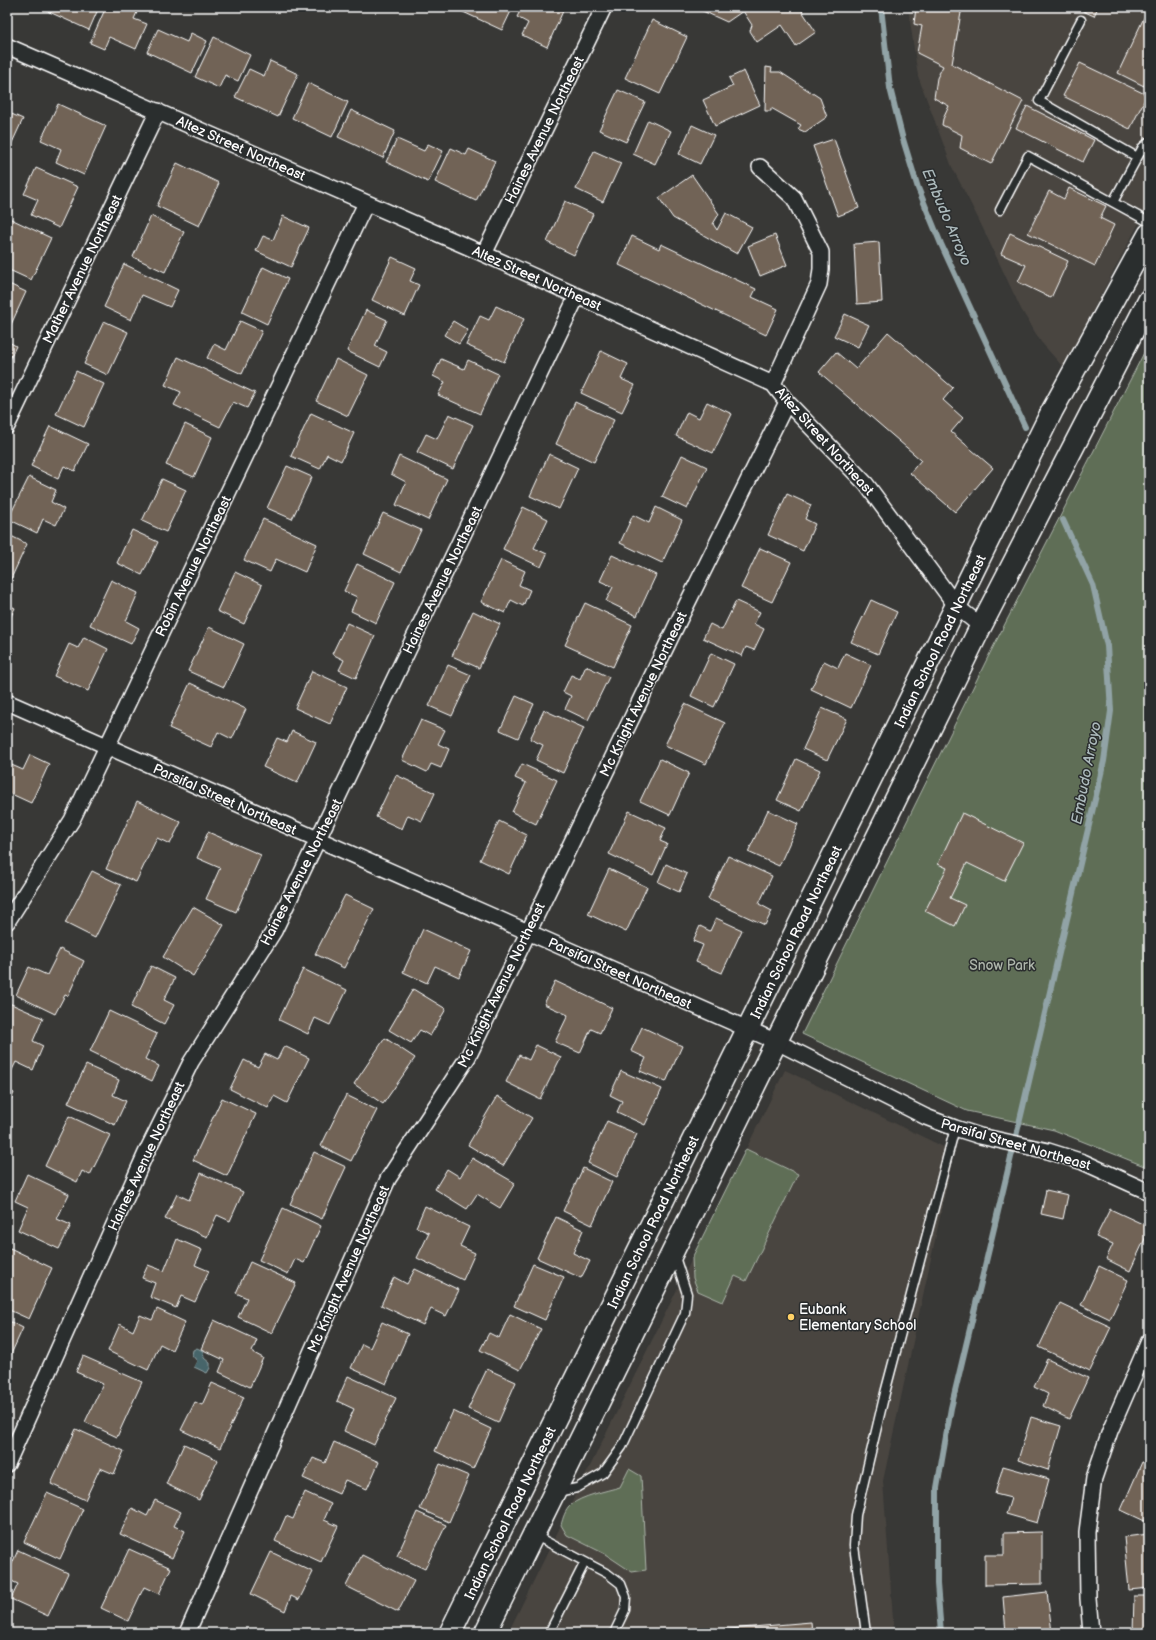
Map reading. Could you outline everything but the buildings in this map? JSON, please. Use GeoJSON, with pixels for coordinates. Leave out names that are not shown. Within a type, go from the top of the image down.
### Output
{"type":"FeatureCollection","features":[{"type":"Feature","properties":{"kind":"street","name":"Haines Avenue Northeast"},"geometry":{"type":"LineString","coordinates":[[484,254],[604,7]]}},
{"type":"Feature","properties":{"kind":"street","name":"Altez Street Northeast"},"geometry":{"type":"LineString","coordinates":[[7,46],[484,254],[773,384],[788,402],[866,484],[957,607],[981,626]]}},
{"type":"Feature","properties":{"kind":"street","name":"Mather Avenue Northeast"},"geometry":{"type":"LineString","coordinates":[[7,426],[158,111]]}},
{"type":"Feature","properties":{"kind":"street"},"geometry":{"type":"LineString","coordinates":[[760,167],[794,198],[821,252],[822,269],[819,284],[773,384]]}},
{"type":"Feature","properties":{"kind":"street","name":"Robin Avenue Northeast"},"geometry":{"type":"LineString","coordinates":[[7,922],[72,820],[366,203]]}},
{"type":"Feature","properties":{"kind":"street","name":"Indian School Road Northeast"},"geometry":{"type":"LineString","coordinates":[[450,1633],[957,607],[1052,411],[1149,234]]}},
{"type":"Feature","properties":{"kind":"street","name":"Haines Avenue Northeast"},"geometry":{"type":"LineString","coordinates":[[7,1464],[146,1153],[191,1062],[274,931],[577,296]]}},
{"type":"Feature","properties":{"kind":"street"},"geometry":{"type":"LineString","coordinates":[[485,1633],[981,626],[1149,300]]}},
{"type":"Feature","properties":{"kind":"street","name":"Mc Knight Avenue Northeast"},"geometry":{"type":"LineString","coordinates":[[187,1633],[388,1179],[468,1057],[527,932],[788,402]]}},
{"type":"Feature","properties":{"kind":"street","name":"Parsifal Street Northeast"},"geometry":{"type":"LineString","coordinates":[[7,702],[777,1042],[926,1117],[955,1128],[1041,1149],[1083,1162],[1149,1192]]}},
{"type":"Feature","properties":{"kind":"street"},"geometry":{"type":"LineString","coordinates":[[1092,1633],[1088,1598],[1086,1532],[1094,1478],[1110,1431],[1149,1341]]}},
{"type":"Feature","properties":{"kind":"lane"},"geometry":{"type":"LineString","coordinates":[[1082,20],[1039,101],[1137,157]]}},
{"type":"Feature","properties":{"kind":"lane"},"geometry":{"type":"LineString","coordinates":[[1113,202],[1143,147],[1149,142]]}},
{"type":"Feature","properties":{"kind":"lane"},"geometry":{"type":"LineString","coordinates":[[1000,210],[1028,156],[1149,222]]}},
{"type":"Feature","properties":{"kind":"lane"},"geometry":{"type":"LineString","coordinates":[[866,1633],[854,1546],[856,1515],[885,1393],[955,1128]]}},
{"type":"Feature","properties":{"kind":"lane"},"geometry":{"type":"LineString","coordinates":[[555,1493],[577,1488],[603,1473],[622,1447],[685,1313],[687,1294],[673,1253]]}},
{"type":"Feature","properties":{"kind":"lane"},"geometry":{"type":"LineString","coordinates":[[534,1535],[608,1574],[621,1584],[626,1597],[625,1610],[614,1633]]}},
{"type":"Feature","properties":{"kind":"lane"},"geometry":{"type":"LineString","coordinates":[[549,1633],[585,1562]]}},
{"type":"Feature","properties":{"kind":"shaded area"},"geometry":{"type":"Polygon","coordinates":[[[908,7],[1149,7],[1149,204],[1063,367],[1041,342],[1021,309],[952,167],[918,76],[908,7]]]}},
{"type":"Feature","properties":{"kind":"shaded area","name":"Eubank Elementary School"},"geometry":{"type":"Polygon","coordinates":[[[785,1070],[954,1152],[883,1481],[894,1633],[508,1633],[785,1070]]]}},
{"type":"Feature","properties":{"kind":"green space","name":"Snow Park"},"geometry":{"type":"Polygon","coordinates":[[[1149,343],[1149,1168],[1054,1130],[967,1111],[802,1034],[986,661],[1149,343]]]}},
{"type":"Feature","properties":{"kind":"green space"},"geometry":{"type":"Polygon","coordinates":[[[746,1149],[798,1174],[746,1281],[735,1276],[723,1302],[698,1291],[693,1278],[692,1258],[746,1149]]]}},
{"type":"Feature","properties":{"kind":"green space"},"geometry":{"type":"Polygon","coordinates":[[[629,1469],[641,1476],[646,1570],[632,1572],[605,1554],[567,1535],[561,1525],[563,1517],[571,1505],[587,1496],[620,1487],[629,1469]]]}},
{"type":"Feature","properties":{"kind":"water"},"geometry":{"type":"Polygon","coordinates":[[[197,1348],[203,1351],[204,1358],[210,1363],[210,1368],[207,1373],[194,1367],[197,1361],[192,1355],[193,1350],[197,1348]]]}},
{"type":"Feature","properties":{"kind":"waterway","name":"Embudo Arroyo"},"geometry":{"type":"LineString","coordinates":[[881,7],[890,88],[902,136],[918,188],[941,244],[1025,427]]}},
{"type":"Feature","properties":{"kind":"waterway"},"geometry":{"type":"LineString","coordinates":[[941,1633],[937,1584],[937,1488],[951,1408],[1104,761],[1111,711],[1107,646],[1093,585],[1063,520]]}},
{"type":"Feature","properties":{"kind":"place","name":"Eubank Elementary School"},"geometry":{"type":"Point","coordinates":[791,1317]}}]}
